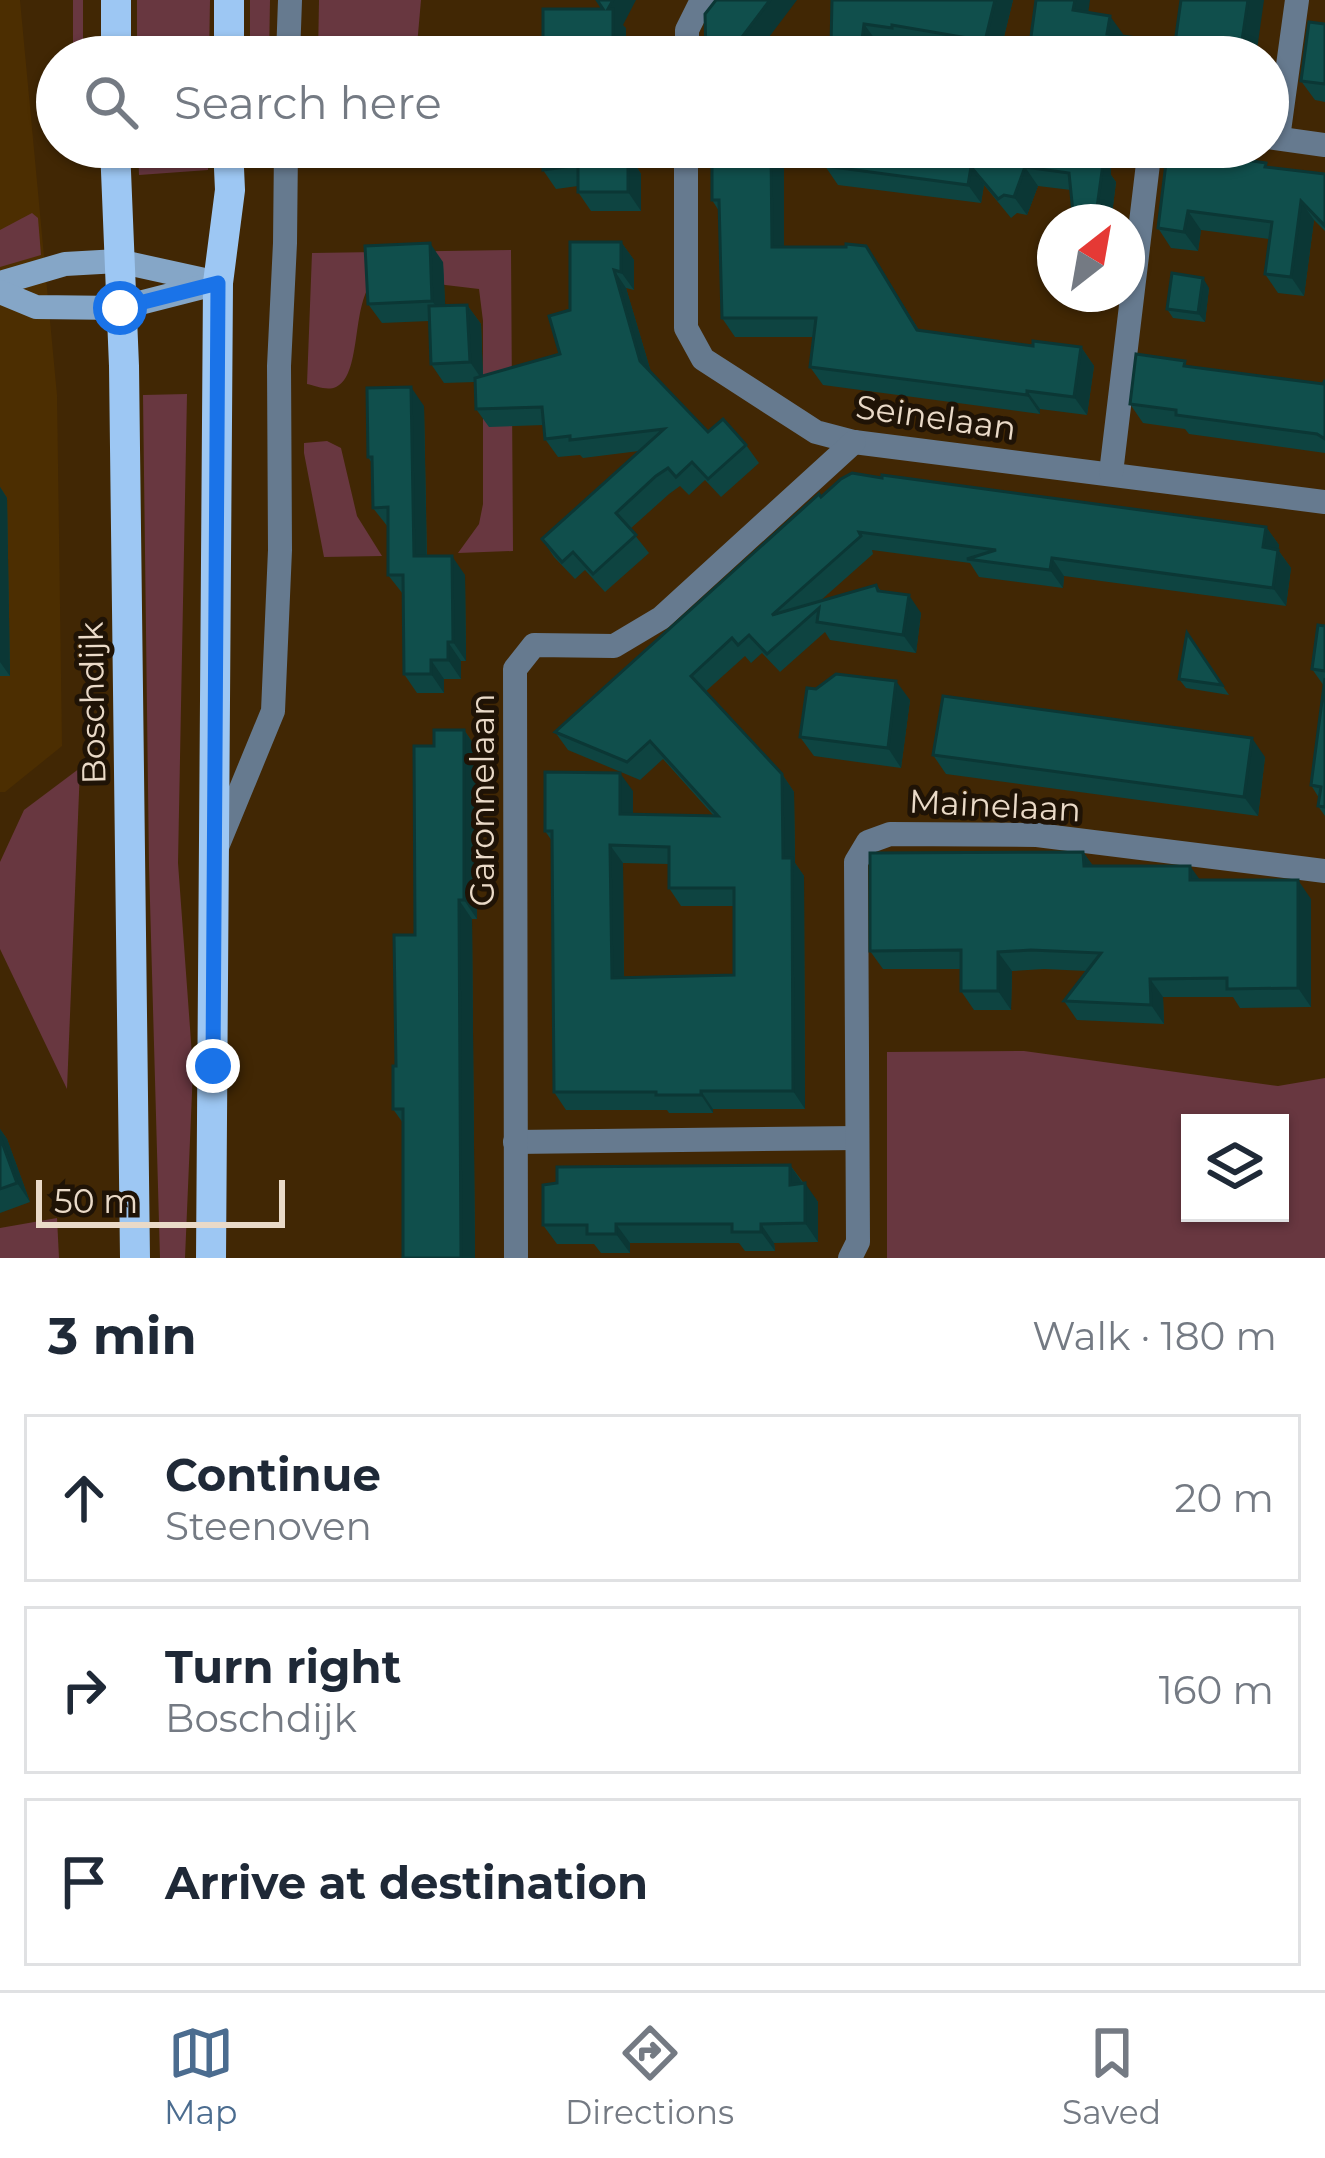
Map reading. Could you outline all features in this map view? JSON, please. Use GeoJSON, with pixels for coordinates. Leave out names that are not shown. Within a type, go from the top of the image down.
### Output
{"type":"FeatureCollection","features":[{"type":"Feature","properties":{"kind":"main road"},"geometry":{"type":"LineString","coordinates":[[116,0],[116,36]]}},
{"type":"Feature","properties":{"kind":"main road"},"geometry":{"type":"LineString","coordinates":[[229,0],[229,36]]}},
{"type":"Feature","properties":{"kind":"main road","name":"Boschdijk"},"geometry":{"type":"LineString","coordinates":[[116,168],[124,384],[135,1258]]}},
{"type":"Feature","properties":{"kind":"main road"},"geometry":{"type":"LineString","coordinates":[[211,1258],[218,283],[229,168]]}},
{"type":"Feature","properties":{"kind":"street"},"geometry":{"type":"LineString","coordinates":[[289,36],[290,0]]}},
{"type":"Feature","properties":{"kind":"street"},"geometry":{"type":"LineString","coordinates":[[687,36],[702,0]]}},
{"type":"Feature","properties":{"kind":"street"},"geometry":{"type":"LineString","coordinates":[[1289,50],[1298,0]]}},
{"type":"Feature","properties":{"kind":"street"},"geometry":{"type":"LineString","coordinates":[[1289,140],[1325,146]]}},
{"type":"Feature","properties":{"kind":"street"},"geometry":{"type":"LineString","coordinates":[[212,857],[273,711],[286,168]]}},
{"type":"Feature","properties":{"kind":"street","name":"Seinelaan"},"geometry":{"type":"LineString","coordinates":[[686,168],[686,328],[703,359],[816,432],[854,442],[1325,502]]}},
{"type":"Feature","properties":{"kind":"street"},"geometry":{"type":"LineString","coordinates":[[1111,473],[1147,168]]}},
{"type":"Feature","properties":{"kind":"street"},"geometry":{"type":"LineString","coordinates":[[0,283],[65,264],[118,261],[218,283]]}},
{"type":"Feature","properties":{"kind":"street"},"geometry":{"type":"LineString","coordinates":[[0,292],[36,307],[120,308],[218,283]]}},
{"type":"Feature","properties":{"kind":"street","name":"Garonnelaan"},"geometry":{"type":"LineString","coordinates":[[516,1258],[515,669],[534,645],[614,646],[661,618],[854,442]]}},
{"type":"Feature","properties":{"kind":"street","name":"Mainelaan"},"geometry":{"type":"LineString","coordinates":[[850,1258],[858,1242],[856,862],[868,842],[890,834],[1037,836],[1325,871]]}},
{"type":"Feature","properties":{"kind":"street"},"geometry":{"type":"LineString","coordinates":[[515,1142],[857,1138]]}},
{"type":"Feature","properties":{"kind":"shaded area"},"geometry":{"type":"Polygon","coordinates":[[[0,0],[20,0],[57,395],[62,746],[5,792],[0,792],[0,0]]]}},
{"type":"Feature","properties":{"kind":"shaded area"},"geometry":{"type":"Polygon","coordinates":[[[73,0],[83,0],[83,36],[73,36],[73,0]]]}},
{"type":"Feature","properties":{"kind":"shaded area"},"geometry":{"type":"Polygon","coordinates":[[[137,0],[210,0],[209,36],[137,36],[137,0]]]}},
{"type":"Feature","properties":{"kind":"shaded area"},"geometry":{"type":"Polygon","coordinates":[[[250,0],[270,0],[269,36],[250,36],[250,0]]]}},
{"type":"Feature","properties":{"kind":"shaded area"},"geometry":{"type":"Polygon","coordinates":[[[319,0],[421,0],[418,36],[318,36],[319,0]]]}},
{"type":"Feature","properties":{"kind":"shaded area"},"geometry":{"type":"Polygon","coordinates":[[[139,168],[208,168],[208,170],[139,175],[139,168]]]}},
{"type":"Feature","properties":{"kind":"shaded area"},"geometry":{"type":"Polygon","coordinates":[[[32,213],[38,218],[41,255],[0,267],[0,230],[32,213]]]}},
{"type":"Feature","properties":{"kind":"shaded area"},"geometry":{"type":"Polygon","coordinates":[[[511,250],[513,551],[458,553],[479,524],[483,504],[479,289],[370,285],[344,381],[322,388],[307,384],[312,253],[511,250]]]}},
{"type":"Feature","properties":{"kind":"shaded area"},"geometry":{"type":"Polygon","coordinates":[[[187,394],[178,863],[193,1069],[185,1258],[160,1258],[143,395],[187,394]]]}},
{"type":"Feature","properties":{"kind":"shaded area"},"geometry":{"type":"Polygon","coordinates":[[[327,441],[341,448],[357,516],[382,556],[324,557],[304,443],[327,441]]]}},
{"type":"Feature","properties":{"kind":"shaded area"},"geometry":{"type":"Polygon","coordinates":[[[80,768],[67,1089],[0,949],[0,862],[24,810],[80,768]]]}},
{"type":"Feature","properties":{"kind":"shaded area"},"geometry":{"type":"Polygon","coordinates":[[[1024,1051],[1278,1086],[1325,1078],[1325,1258],[887,1258],[887,1052],[1024,1051]]]}},
{"type":"Feature","properties":{"kind":"shaded area"},"geometry":{"type":"Polygon","coordinates":[[[57,1218],[59,1258],[0,1258],[0,1228],[57,1218]]]}},
{"type":"Feature","properties":{"kind":"building"},"geometry":{"type":"Polygon","coordinates":[[[597,0],[613,0],[608,9],[613,9],[613,36],[543,36],[543,9],[603,9],[597,0]]]}},
{"type":"Feature","properties":{"kind":"building"},"geometry":{"type":"Polygon","coordinates":[[[716,0],[770,0],[743,36],[706,36],[705,14],[716,0]]]}},
{"type":"Feature","properties":{"kind":"building"},"geometry":{"type":"Polygon","coordinates":[[[832,0],[995,0],[986,36],[864,24],[863,36],[831,36],[832,0]]]}},
{"type":"Feature","properties":{"kind":"building"},"geometry":{"type":"Polygon","coordinates":[[[1036,0],[1075,0],[1073,10],[1110,16],[1107,34],[1122,36],[1031,36],[1036,0]]]}},
{"type":"Feature","properties":{"kind":"building"},"geometry":{"type":"Polygon","coordinates":[[[1181,0],[1248,0],[1243,36],[1176,36],[1181,0]]]}},
{"type":"Feature","properties":{"kind":"building"},"geometry":{"type":"Polygon","coordinates":[[[1309,22],[1325,24],[1325,84],[1301,81],[1309,22]]]}},
{"type":"Feature","properties":{"kind":"building"},"geometry":{"type":"Polygon","coordinates":[[[578,168],[628,168],[628,192],[578,192],[578,168]]]}},
{"type":"Feature","properties":{"kind":"building"},"geometry":{"type":"Polygon","coordinates":[[[712,168],[771,168],[772,247],[866,246],[917,330],[1033,346],[1033,341],[1081,347],[1074,397],[810,367],[816,318],[722,318],[719,200],[712,200],[712,168]]]}},
{"type":"Feature","properties":{"kind":"building"},"geometry":{"type":"Polygon","coordinates":[[[840,168],[971,168],[968,185],[840,168]]]}},
{"type":"Feature","properties":{"kind":"building"},"geometry":{"type":"Polygon","coordinates":[[[972,168],[1025,168],[1014,197],[998,199],[972,168]]]}},
{"type":"Feature","properties":{"kind":"building"},"geometry":{"type":"Polygon","coordinates":[[[1032,168],[1102,168],[1097,204],[1072,204],[1069,173],[1032,168]]]}},
{"type":"Feature","properties":{"kind":"building"},"geometry":{"type":"Polygon","coordinates":[[[1165,168],[1274,168],[1325,174],[1325,226],[1301,201],[1291,277],[1265,274],[1272,222],[1188,211],[1184,232],[1158,228],[1165,168]]]}},
{"type":"Feature","properties":{"kind":"building"},"geometry":{"type":"Polygon","coordinates":[[[570,242],[621,242],[621,272],[614,270],[640,361],[708,432],[723,419],[746,445],[708,479],[692,462],[676,477],[668,468],[656,476],[616,513],[636,535],[593,574],[573,552],[562,562],[542,539],[664,429],[545,439],[542,407],[476,409],[475,378],[560,354],[549,316],[570,310],[570,242]]]}},
{"type":"Feature","properties":{"kind":"building"},"geometry":{"type":"Polygon","coordinates":[[[430,243],[432,301],[368,304],[365,246],[430,243]]]}},
{"type":"Feature","properties":{"kind":"building"},"geometry":{"type":"Polygon","coordinates":[[[1172,273],[1203,278],[1198,313],[1167,309],[1172,273]]]}},
{"type":"Feature","properties":{"kind":"building"},"geometry":{"type":"Polygon","coordinates":[[[467,305],[470,362],[431,364],[429,306],[467,305]]]}},
{"type":"Feature","properties":{"kind":"building"},"geometry":{"type":"Polygon","coordinates":[[[1136,354],[1185,361],[1184,366],[1323,384],[1325,380],[1325,439],[1130,404],[1136,354]]]}},
{"type":"Feature","properties":{"kind":"building"},"geometry":{"type":"Polygon","coordinates":[[[411,387],[414,556],[452,556],[453,642],[448,642],[448,660],[431,660],[431,674],[404,674],[403,575],[388,575],[388,507],[373,508],[372,457],[368,457],[367,388],[411,387]]]}},
{"type":"Feature","properties":{"kind":"building"},"geometry":{"type":"Polygon","coordinates":[[[852,473],[882,475],[1266,527],[1263,547],[1278,550],[1273,588],[1052,558],[1050,570],[967,559],[996,550],[859,532],[861,536],[772,615],[876,585],[878,591],[909,595],[903,635],[817,622],[819,608],[767,654],[749,635],[738,645],[732,638],[691,676],[782,774],[783,858],[792,858],[793,1091],[701,1091],[701,1095],[554,1092],[552,831],[545,831],[545,772],[620,773],[620,814],[718,816],[650,741],[627,762],[555,732],[852,473]],[[610,845],[612,978],[734,975],[734,888],[669,888],[669,847],[610,845]]]}},
{"type":"Feature","properties":{"kind":"building"},"geometry":{"type":"Polygon","coordinates":[[[1318,625],[1325,626],[1325,671],[1312,669],[1318,625]]]}},
{"type":"Feature","properties":{"kind":"building"},"geometry":{"type":"Polygon","coordinates":[[[1187,633],[1222,685],[1179,679],[1187,633]]]}},
{"type":"Feature","properties":{"kind":"building"},"geometry":{"type":"Polygon","coordinates":[[[836,674],[896,681],[888,748],[800,737],[807,688],[816,689],[836,674]]]}},
{"type":"Feature","properties":{"kind":"building"},"geometry":{"type":"Polygon","coordinates":[[[1325,678],[1325,807],[1318,806],[1321,787],[1311,785],[1325,678]]]}},
{"type":"Feature","properties":{"kind":"building"},"geometry":{"type":"Polygon","coordinates":[[[943,696],[1252,738],[1244,797],[933,755],[943,696]]]}},
{"type":"Feature","properties":{"kind":"building"},"geometry":{"type":"Polygon","coordinates":[[[434,730],[464,730],[464,900],[459,900],[461,1258],[403,1258],[403,1109],[393,1109],[394,935],[415,935],[414,746],[434,746],[434,730]]]}},
{"type":"Feature","properties":{"kind":"building"},"geometry":{"type":"Polygon","coordinates":[[[1083,852],[1084,866],[1190,866],[1190,880],[1298,880],[1298,988],[1227,989],[1227,978],[1150,979],[1151,1005],[1064,1001],[1101,953],[998,952],[998,991],[961,991],[961,950],[870,951],[870,853],[1083,852]]]}},
{"type":"Feature","properties":{"kind":"building"},"geometry":{"type":"Polygon","coordinates":[[[0,1137],[17,1183],[0,1189],[0,1137]]]}},
{"type":"Feature","properties":{"kind":"building"},"geometry":{"type":"Polygon","coordinates":[[[790,1165],[790,1185],[805,1183],[805,1223],[761,1224],[761,1232],[732,1232],[732,1224],[616,1224],[616,1234],[587,1234],[587,1225],[543,1225],[543,1185],[557,1183],[557,1167],[790,1165]]]}},
{"type":"Feature","properties":{"kind":"route"},"geometry":{"type":"LineString","coordinates":[[120,308],[218,283],[213,1066]]}}]}
